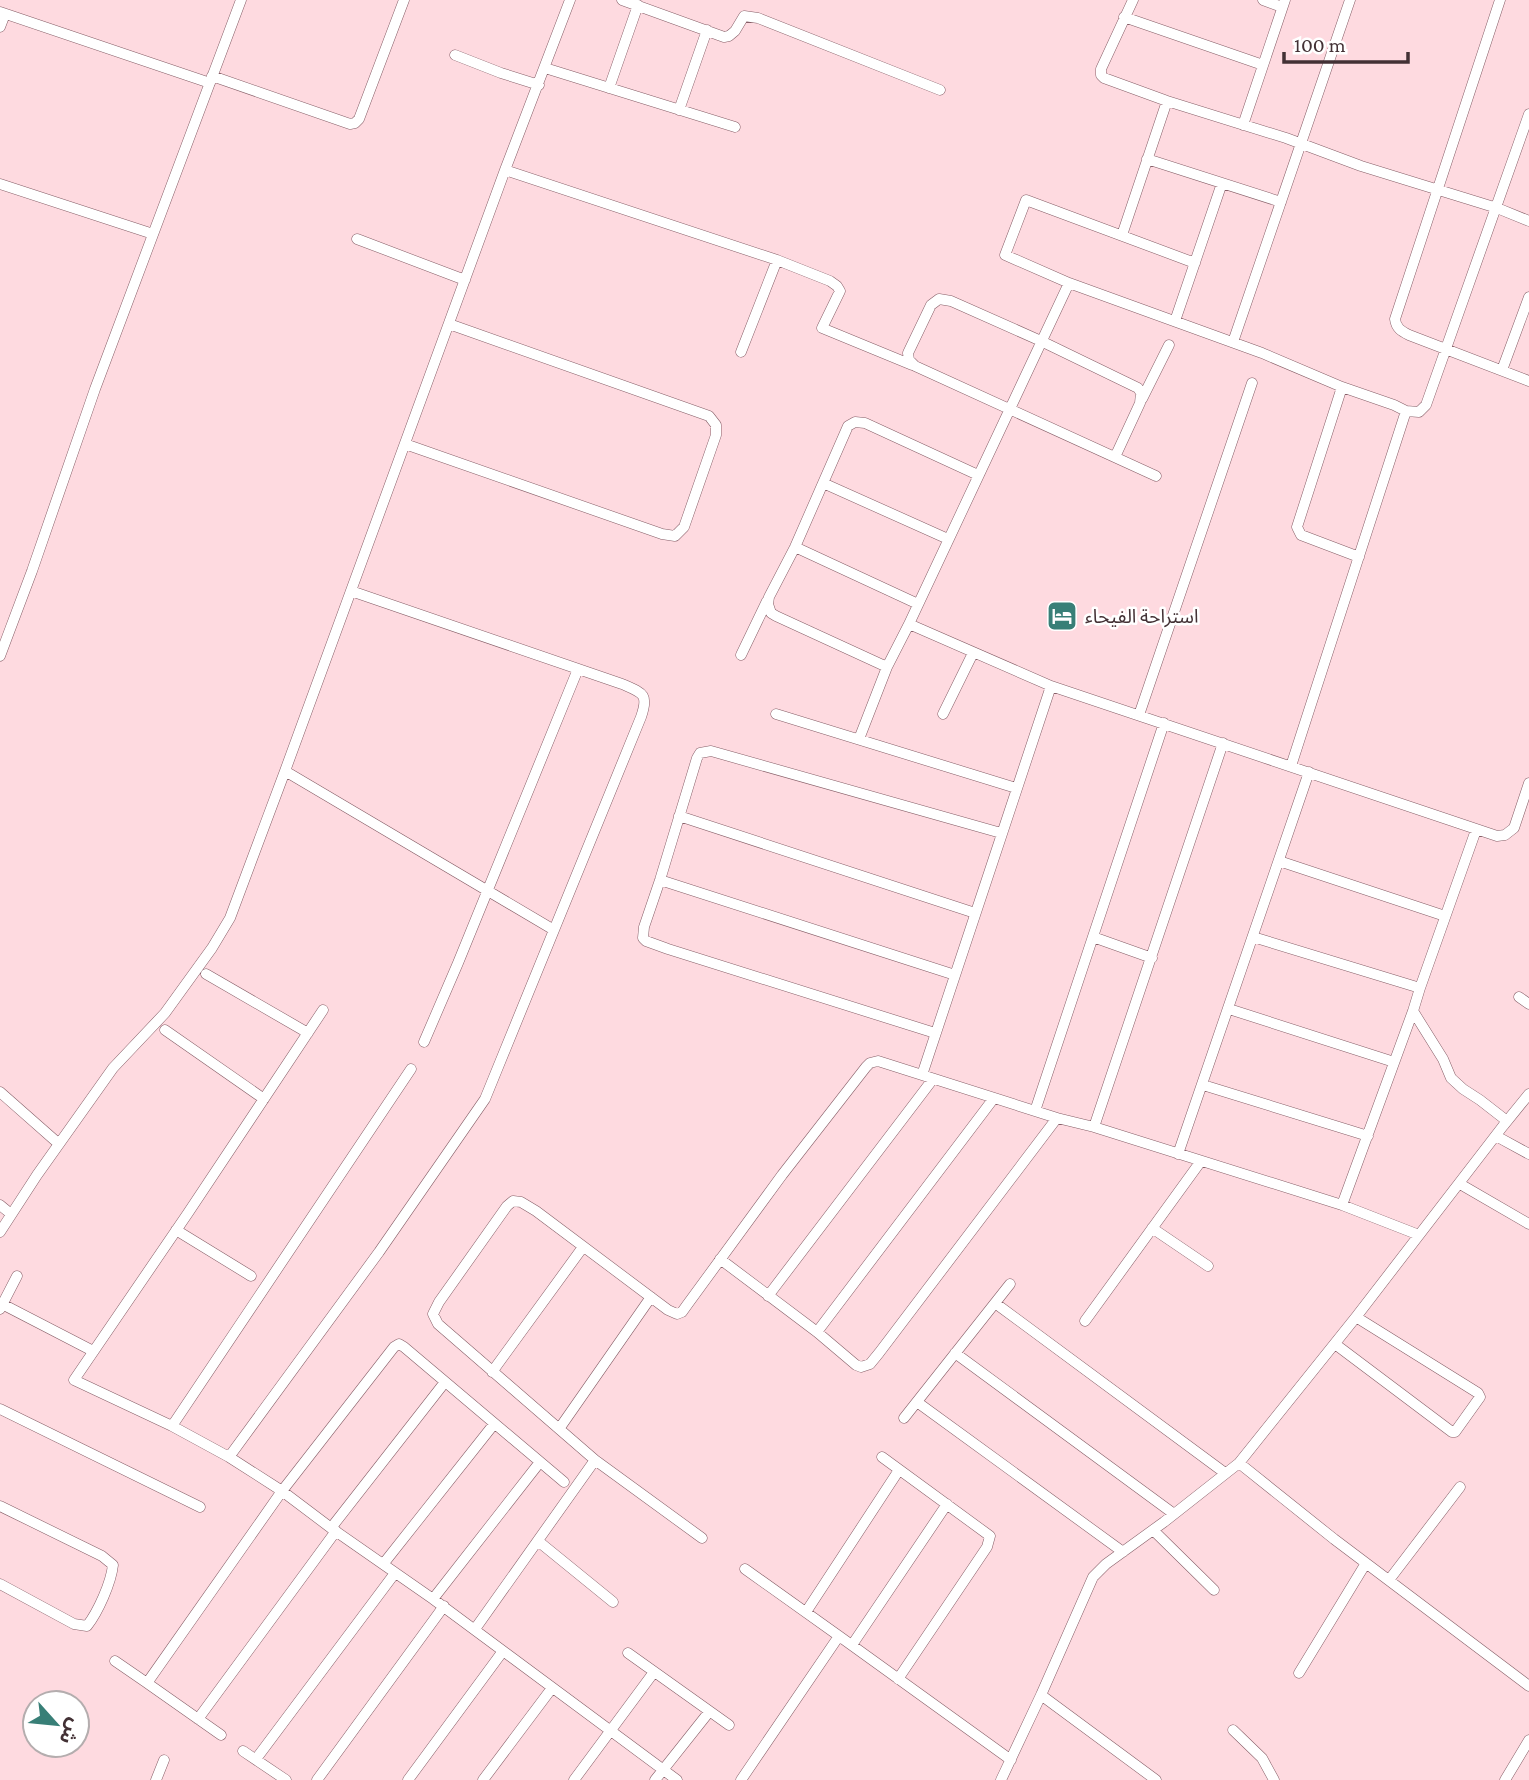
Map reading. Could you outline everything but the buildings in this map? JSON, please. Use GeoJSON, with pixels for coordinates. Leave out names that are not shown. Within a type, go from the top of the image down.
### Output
{"type":"FeatureCollection","features":[{"type":"Feature","properties":{"kind":"street"},"geometry":{"type":"LineString","coordinates":[[0,656],[95,389],[241,0]]}},
{"type":"Feature","properties":{"kind":"street"},"geometry":{"type":"LineString","coordinates":[[0,27],[3,13],[350,124],[359,119],[404,0]]}},
{"type":"Feature","properties":{"kind":"street"},"geometry":{"type":"LineString","coordinates":[[622,0],[719,36],[729,37],[744,16],[758,18],[940,90]]}},
{"type":"Feature","properties":{"kind":"street"},"geometry":{"type":"LineString","coordinates":[[1133,0],[1102,66],[1101,75],[1167,100],[1361,166],[1497,208],[1529,221]]}},
{"type":"Feature","properties":{"kind":"street"},"geometry":{"type":"LineString","coordinates":[[1243,125],[1284,3],[1264,0]]}},
{"type":"Feature","properties":{"kind":"street"},"geometry":{"type":"LineString","coordinates":[[1233,342],[1350,0]]}},
{"type":"Feature","properties":{"kind":"street"},"geometry":{"type":"LineString","coordinates":[[1500,0],[1395,319],[1402,332],[1529,381]]}},
{"type":"Feature","properties":{"kind":"street"},"geometry":{"type":"LineString","coordinates":[[0,1232],[113,1068],[165,1013],[222,933],[240,894],[505,170],[539,85],[567,1]]}},
{"type":"Feature","properties":{"kind":"street"},"geometry":{"type":"LineString","coordinates":[[610,88],[638,5]]}},
{"type":"Feature","properties":{"kind":"street"},"geometry":{"type":"LineString","coordinates":[[1124,17],[1263,65]]}},
{"type":"Feature","properties":{"kind":"street"},"geometry":{"type":"LineString","coordinates":[[679,110],[707,30]]}},
{"type":"Feature","properties":{"kind":"street"},"geometry":{"type":"LineString","coordinates":[[455,55],[539,85]]}},
{"type":"Feature","properties":{"kind":"street"},"geometry":{"type":"LineString","coordinates":[[545,68],[735,127]]}},
{"type":"Feature","properties":{"kind":"street"},"geometry":{"type":"LineString","coordinates":[[1122,235],[1167,100]]}},
{"type":"Feature","properties":{"kind":"street"},"geometry":{"type":"LineString","coordinates":[[1195,263],[1027,200],[1005,255],[1069,283],[1233,342],[1342,387],[1406,411],[1419,412],[1426,405],[1529,114]]}},
{"type":"Feature","properties":{"kind":"street"},"geometry":{"type":"LineString","coordinates":[[1147,159],[1281,202]]}},
{"type":"Feature","properties":{"kind":"street"},"geometry":{"type":"LineString","coordinates":[[505,170],[811,272],[830,281],[839,291],[822,328],[921,369],[1156,476]]}},
{"type":"Feature","properties":{"kind":"street"},"geometry":{"type":"LineString","coordinates":[[1175,321],[1222,183]]}},
{"type":"Feature","properties":{"kind":"street"},"geometry":{"type":"LineString","coordinates":[[0,184],[153,234]]}},
{"type":"Feature","properties":{"kind":"street"},"geometry":{"type":"LineString","coordinates":[[357,239],[466,280]]}},
{"type":"Feature","properties":{"kind":"street"},"geometry":{"type":"LineString","coordinates":[[741,352],[777,260]]}},
{"type":"Feature","properties":{"kind":"street"},"geometry":{"type":"LineString","coordinates":[[859,739],[887,667],[1069,283]]}},
{"type":"Feature","properties":{"kind":"street"},"geometry":{"type":"LineString","coordinates":[[1502,370],[1529,297]]}},
{"type":"Feature","properties":{"kind":"street"},"geometry":{"type":"LineString","coordinates":[[921,369],[911,363],[908,353],[931,305],[939,299],[951,301],[1135,386],[1141,393],[1140,403]]}},
{"type":"Feature","properties":{"kind":"street"},"geometry":{"type":"LineString","coordinates":[[405,444],[662,534],[676,536],[684,527],[716,435],[716,425],[709,416],[449,324]]}},
{"type":"Feature","properties":{"kind":"street"},"geometry":{"type":"LineString","coordinates":[[1115,457],[1169,345]]}},
{"type":"Feature","properties":{"kind":"street"},"geometry":{"type":"LineString","coordinates":[[1139,715],[1252,383]]}},
{"type":"Feature","properties":{"kind":"street"},"geometry":{"type":"LineString","coordinates":[[1342,387],[1297,527],[1301,535],[1359,557]]}},
{"type":"Feature","properties":{"kind":"street"},"geometry":{"type":"LineString","coordinates":[[1291,766],[1406,411]]}},
{"type":"Feature","properties":{"kind":"street"},"geometry":{"type":"LineString","coordinates":[[741,655],[795,547],[848,426],[855,422],[865,423],[978,475]]}},
{"type":"Feature","properties":{"kind":"street"},"geometry":{"type":"LineString","coordinates":[[823,483],[948,539]]}},
{"type":"Feature","properties":{"kind":"street"},"geometry":{"type":"LineString","coordinates":[[795,547],[918,604]]}},
{"type":"Feature","properties":{"kind":"street"},"geometry":{"type":"LineString","coordinates":[[229,1457],[379,1252],[485,1099],[646,701],[639,691],[351,591]]}},
{"type":"Feature","properties":{"kind":"street"},"geometry":{"type":"LineString","coordinates":[[769,597],[771,613],[887,667]]}},
{"type":"Feature","properties":{"kind":"street"},"geometry":{"type":"LineString","coordinates":[[909,624],[1051,686],[1497,836],[1510,832],[1517,821],[1529,783]]}},
{"type":"Feature","properties":{"kind":"street"},"geometry":{"type":"LineString","coordinates":[[943,714],[973,653]]}},
{"type":"Feature","properties":{"kind":"street"},"geometry":{"type":"LineString","coordinates":[[424,1042],[578,669]]}},
{"type":"Feature","properties":{"kind":"street"},"geometry":{"type":"LineString","coordinates":[[922,1075],[1051,686]]}},
{"type":"Feature","properties":{"kind":"street"},"geometry":{"type":"LineString","coordinates":[[775,714],[1016,788]]}},
{"type":"Feature","properties":{"kind":"street"},"geometry":{"type":"LineString","coordinates":[[1035,1111],[1164,723]]}},
{"type":"Feature","properties":{"kind":"street"},"geometry":{"type":"LineString","coordinates":[[1094,1127],[1223,743]]}},
{"type":"Feature","properties":{"kind":"street"},"geometry":{"type":"LineString","coordinates":[[935,1033],[643,938],[642,933],[697,758],[700,754],[711,751],[1001,834]]}},
{"type":"Feature","properties":{"kind":"street"},"geometry":{"type":"LineString","coordinates":[[285,771],[554,930]]}},
{"type":"Feature","properties":{"kind":"street"},"geometry":{"type":"LineString","coordinates":[[1178,1154],[1309,772]]}},
{"type":"Feature","properties":{"kind":"street"},"geometry":{"type":"LineString","coordinates":[[679,816],[975,913]]}},
{"type":"Feature","properties":{"kind":"street"},"geometry":{"type":"LineString","coordinates":[[1342,1205],[1476,830]]}},
{"type":"Feature","properties":{"kind":"street"},"geometry":{"type":"LineString","coordinates":[[1279,861],[1445,916]]}},
{"type":"Feature","properties":{"kind":"street"},"geometry":{"type":"LineString","coordinates":[[660,880],[955,975]]}},
{"type":"Feature","properties":{"kind":"street"},"geometry":{"type":"LineString","coordinates":[[1093,937],[1152,958]]}},
{"type":"Feature","properties":{"kind":"street"},"geometry":{"type":"LineString","coordinates":[[1253,937],[1420,988]]}},
{"type":"Feature","properties":{"kind":"street"},"geometry":{"type":"LineString","coordinates":[[206,974],[308,1033]]}},
{"type":"Feature","properties":{"kind":"street"},"geometry":{"type":"LineString","coordinates":[[1519,997],[1529,1004]]}},
{"type":"Feature","properties":{"kind":"street"},"geometry":{"type":"LineString","coordinates":[[1228,1009],[1394,1062]]}},
{"type":"Feature","properties":{"kind":"street"},"geometry":{"type":"LineString","coordinates":[[323,1010],[74,1380],[172,1426],[229,1457],[282,1491],[333,1530],[444,1606],[677,1780]]}},
{"type":"Feature","properties":{"kind":"street"},"geometry":{"type":"LineString","coordinates":[[1413,1010],[1443,1059],[1451,1078],[1507,1121]]}},
{"type":"Feature","properties":{"kind":"street"},"geometry":{"type":"LineString","coordinates":[[165,1030],[264,1099]]}},
{"type":"Feature","properties":{"kind":"street"},"geometry":{"type":"LineString","coordinates":[[702,1538],[595,1460],[438,1324],[433,1314],[439,1303],[513,1201],[521,1202],[672,1313],[677,1314],[682,1312],[782,1175],[870,1063],[878,1062],[1342,1205],[1419,1235]]}},
{"type":"Feature","properties":{"kind":"street"},"geometry":{"type":"LineString","coordinates":[[172,1426],[411,1069]]}},
{"type":"Feature","properties":{"kind":"street"},"geometry":{"type":"LineString","coordinates":[[768,1296],[933,1079]]}},
{"type":"Feature","properties":{"kind":"street"},"geometry":{"type":"LineString","coordinates":[[1203,1085],[1368,1136]]}},
{"type":"Feature","properties":{"kind":"street"},"geometry":{"type":"LineString","coordinates":[[0,1092],[59,1144]]}},
{"type":"Feature","properties":{"kind":"street"},"geometry":{"type":"LineString","coordinates":[[1001,1780],[1093,1577],[1106,1564],[1239,1463],[1529,1094]]}},
{"type":"Feature","properties":{"kind":"street"},"geometry":{"type":"LineString","coordinates":[[817,1332],[994,1098]]}},
{"type":"Feature","properties":{"kind":"street"},"geometry":{"type":"LineString","coordinates":[[720,1259],[856,1365],[861,1367],[870,1364],[1057,1118]]}},
{"type":"Feature","properties":{"kind":"street"},"geometry":{"type":"LineString","coordinates":[[1496,1136],[1529,1154]]}},
{"type":"Feature","properties":{"kind":"street"},"geometry":{"type":"LineString","coordinates":[[1086,1321],[1201,1161]]}},
{"type":"Feature","properties":{"kind":"street"},"geometry":{"type":"LineString","coordinates":[[1460,1184],[1529,1224]]}},
{"type":"Feature","properties":{"kind":"street"},"geometry":{"type":"LineString","coordinates":[[0,1205],[11,1214]]}},
{"type":"Feature","properties":{"kind":"street"},"geometry":{"type":"LineString","coordinates":[[1152,1228],[1208,1266]]}},
{"type":"Feature","properties":{"kind":"street"},"geometry":{"type":"LineString","coordinates":[[176,1230],[251,1276]]}},
{"type":"Feature","properties":{"kind":"street"},"geometry":{"type":"LineString","coordinates":[[492,1372],[583,1247]]}},
{"type":"Feature","properties":{"kind":"street"},"geometry":{"type":"LineString","coordinates":[[17,1276],[1,1306],[93,1351]]}},
{"type":"Feature","properties":{"kind":"street"},"geometry":{"type":"LineString","coordinates":[[904,1418],[1010,1284]]}},
{"type":"Feature","properties":{"kind":"street"},"geometry":{"type":"LineString","coordinates":[[559,1429],[650,1297]]}},
{"type":"Feature","properties":{"kind":"street"},"geometry":{"type":"LineString","coordinates":[[995,1303],[1225,1474]]}},
{"type":"Feature","properties":{"kind":"street"},"geometry":{"type":"LineString","coordinates":[[1335,1344],[1452,1433],[1455,1432],[1480,1397],[1478,1393],[1356,1317]]}},
{"type":"Feature","properties":{"kind":"street"},"geometry":{"type":"LineString","coordinates":[[147,1683],[282,1491],[394,1347],[404,1347],[564,1482]]}},
{"type":"Feature","properties":{"kind":"street"},"geometry":{"type":"LineString","coordinates":[[955,1353],[1174,1514]]}},
{"type":"Feature","properties":{"kind":"street"},"geometry":{"type":"LineString","coordinates":[[198,1719],[333,1530],[445,1382]]}},
{"type":"Feature","properties":{"kind":"street"},"geometry":{"type":"LineString","coordinates":[[917,1402],[1123,1552]]}},
{"type":"Feature","properties":{"kind":"street"},"geometry":{"type":"LineString","coordinates":[[0,1409],[200,1507]]}},
{"type":"Feature","properties":{"kind":"street"},"geometry":{"type":"LineString","coordinates":[[384,1563],[494,1424]]}},
{"type":"Feature","properties":{"kind":"street"},"geometry":{"type":"LineString","coordinates":[[882,1457],[990,1536],[990,1541],[898,1679]]}},
{"type":"Feature","properties":{"kind":"street"},"geometry":{"type":"LineString","coordinates":[[475,1629],[595,1460]]}},
{"type":"Feature","properties":{"kind":"street"},"geometry":{"type":"LineString","coordinates":[[433,1599],[540,1462]]}},
{"type":"Feature","properties":{"kind":"street"},"geometry":{"type":"LineString","coordinates":[[1239,1463],[1529,1686]]}},
{"type":"Feature","properties":{"kind":"street"},"geometry":{"type":"LineString","coordinates":[[806,1612],[899,1470]]}},
{"type":"Feature","properties":{"kind":"street"},"geometry":{"type":"LineString","coordinates":[[1389,1580],[1460,1487]]}},
{"type":"Feature","properties":{"kind":"street"},"geometry":{"type":"LineString","coordinates":[[852,1645],[947,1504]]}},
{"type":"Feature","properties":{"kind":"street"},"geometry":{"type":"LineString","coordinates":[[0,1506],[102,1556],[113,1565],[112,1576],[86,1626],[74,1625],[0,1584]]}},
{"type":"Feature","properties":{"kind":"street"},"geometry":{"type":"LineString","coordinates":[[1153,1530],[1214,1590]]}},
{"type":"Feature","properties":{"kind":"street"},"geometry":{"type":"LineString","coordinates":[[538,1541],[613,1602]]}},
{"type":"Feature","properties":{"kind":"street"},"geometry":{"type":"LineString","coordinates":[[1299,1673],[1366,1563]]}},
{"type":"Feature","properties":{"kind":"street"},"geometry":{"type":"LineString","coordinates":[[745,1569],[1010,1760]]}},
{"type":"Feature","properties":{"kind":"street"},"geometry":{"type":"LineString","coordinates":[[256,1759],[396,1573]]}},
{"type":"Feature","properties":{"kind":"street"},"geometry":{"type":"LineString","coordinates":[[317,1780],[444,1606]]}},
{"type":"Feature","properties":{"kind":"street"},"geometry":{"type":"LineString","coordinates":[[741,1780],[839,1636]]}},
{"type":"Feature","properties":{"kind":"street"},"geometry":{"type":"LineString","coordinates":[[408,1780],[503,1651]]}},
{"type":"Feature","properties":{"kind":"street"},"geometry":{"type":"LineString","coordinates":[[628,1653],[729,1725]]}},
{"type":"Feature","properties":{"kind":"street"},"geometry":{"type":"LineString","coordinates":[[115,1661],[221,1735]]}},
{"type":"Feature","properties":{"kind":"street"},"geometry":{"type":"LineString","coordinates":[[574,1780],[654,1672]]}},
{"type":"Feature","properties":{"kind":"street"},"geometry":{"type":"LineString","coordinates":[[483,1780],[552,1688]]}},
{"type":"Feature","properties":{"kind":"street"},"geometry":{"type":"LineString","coordinates":[[1041,1695],[1156,1780]]}},
{"type":"Feature","properties":{"kind":"street"},"geometry":{"type":"LineString","coordinates":[[655,1780],[709,1712]]}},
{"type":"Feature","properties":{"kind":"street"},"geometry":{"type":"LineString","coordinates":[[1233,1730],[1262,1758],[1274,1780]]}},
{"type":"Feature","properties":{"kind":"street"},"geometry":{"type":"LineString","coordinates":[[1505,1780],[1529,1740]]}},
{"type":"Feature","properties":{"kind":"street"},"geometry":{"type":"LineString","coordinates":[[243,1751],[286,1780]]}},
{"type":"Feature","properties":{"kind":"street"},"geometry":{"type":"LineString","coordinates":[[156,1780],[164,1760]]}},
{"type":"Feature","properties":{"kind":"place","name":"استراحة الفيحاء"},"geometry":{"type":"Point","coordinates":[1062,616]}}]}
